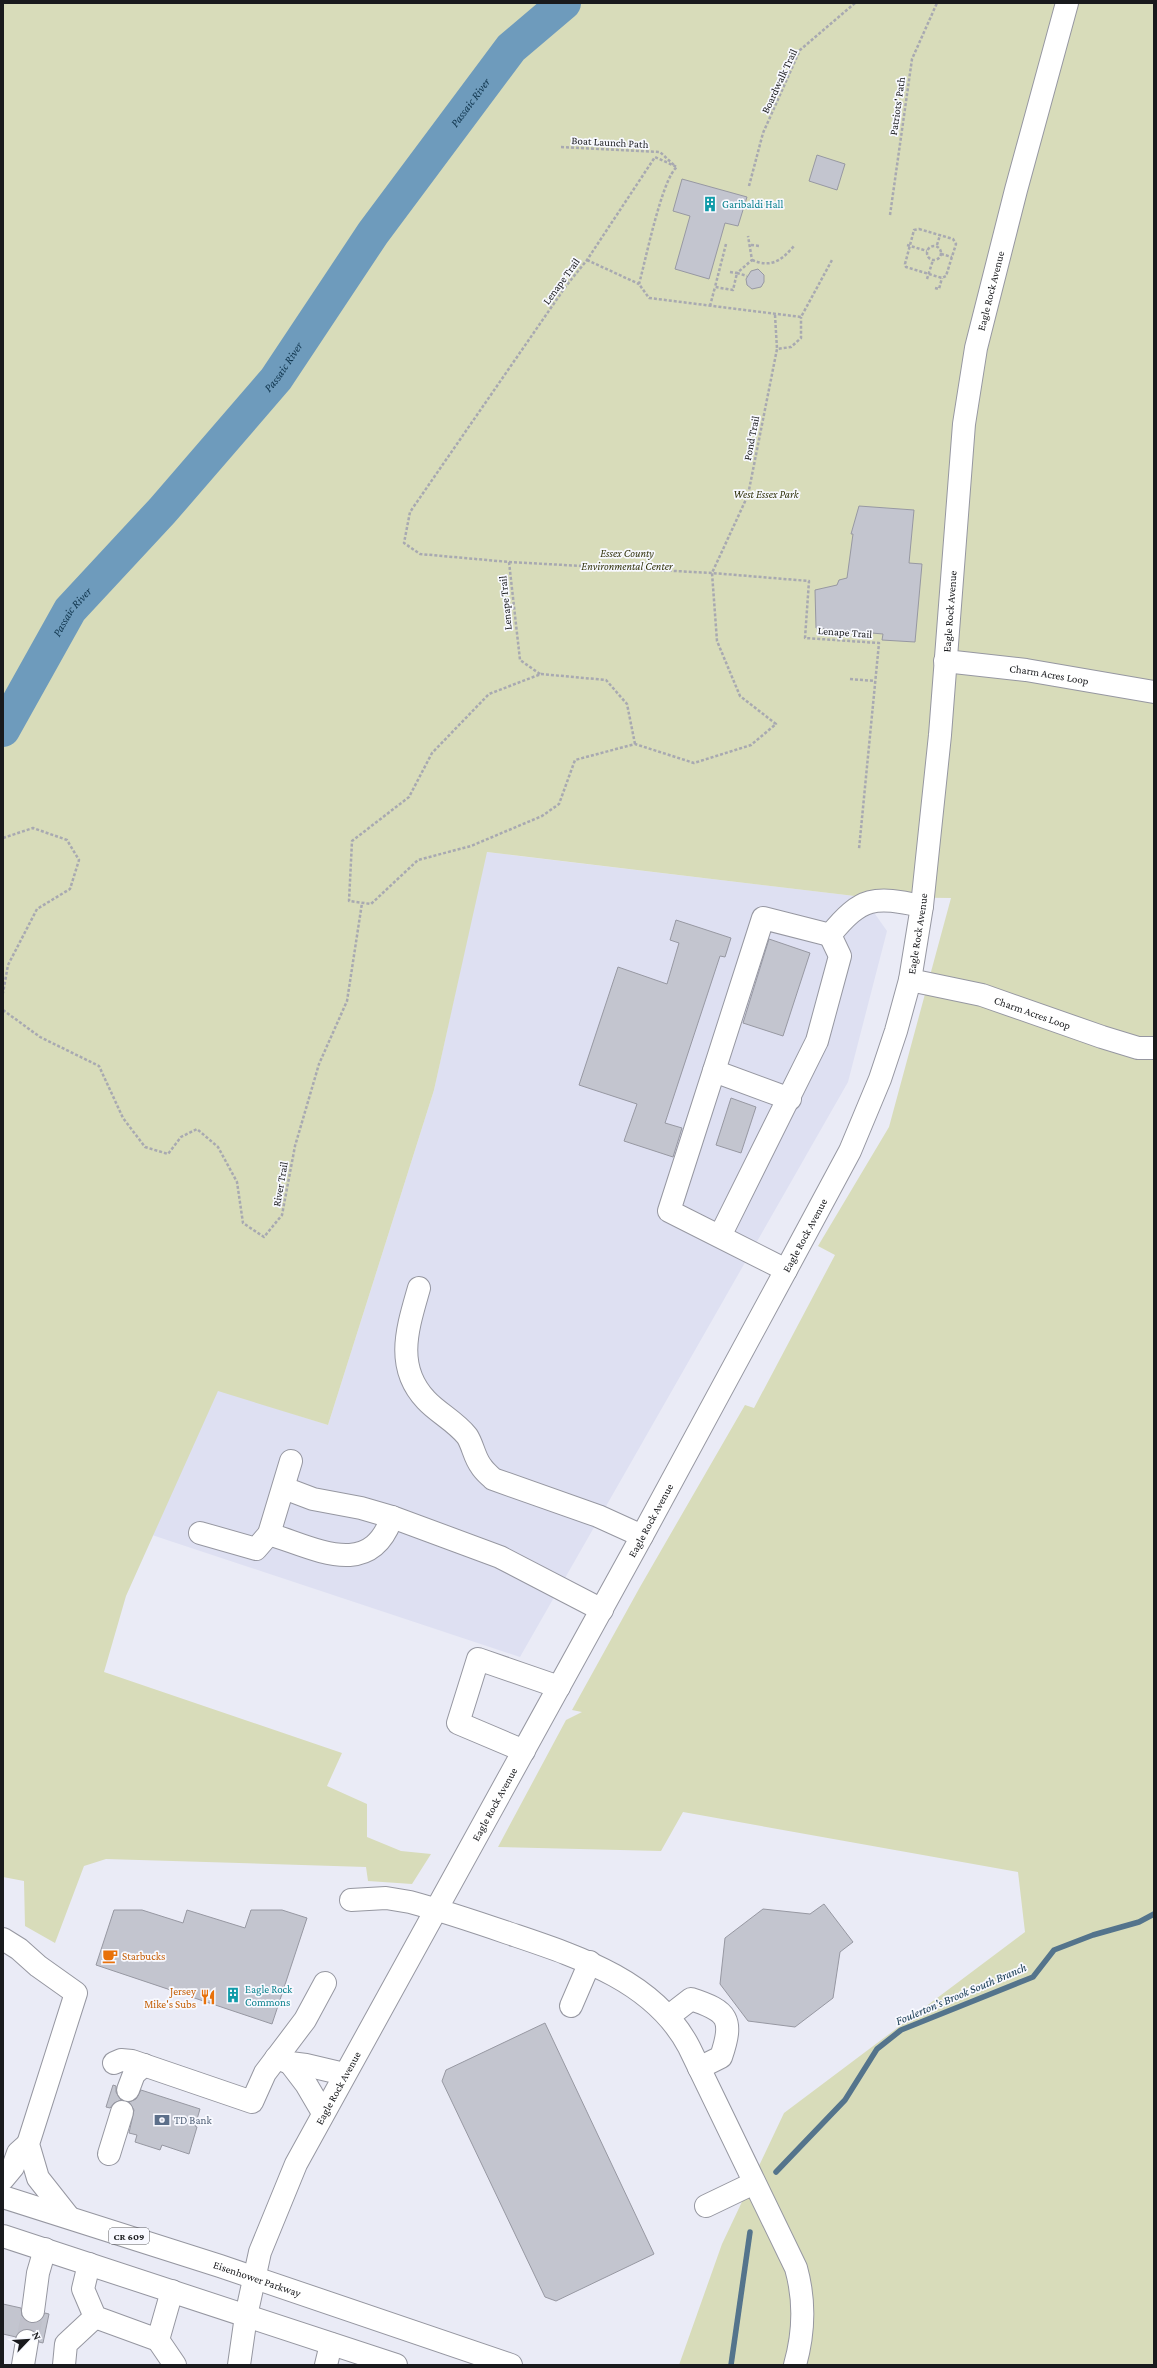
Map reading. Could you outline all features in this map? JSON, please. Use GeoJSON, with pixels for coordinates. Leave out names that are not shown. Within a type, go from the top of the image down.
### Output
{"type":"FeatureCollection","features":[{"type":"Feature","properties":{"kind":"main road","name":"Eagle Rock Avenue"},"geometry":{"type":"LineString","coordinates":[[239,2365],[246,2316],[260,2252],[296,2164],[344,2074],[438,1910],[602,1610],[850,1151],[867,1114],[896,1031],[910,980],[922,906],[939,743],[964,424],[976,348],[1016,190],[1067,3]]}},
{"type":"Feature","properties":{"kind":"main road","name":"Charm Acres Loop"},"geometry":{"type":"LineString","coordinates":[[945,661],[1026,670],[1154,692]]}},
{"type":"Feature","properties":{"kind":"main road"},"geometry":{"type":"LineString","coordinates":[[830,935],[848,913],[862,904],[895,900],[922,906]]}},
{"type":"Feature","properties":{"kind":"main road"},"geometry":{"type":"LineString","coordinates":[[786,1270],[670,1211],[763,918],[830,935]]}},
{"type":"Feature","properties":{"kind":"main road"},"geometry":{"type":"LineString","coordinates":[[720,1236],[790,1099],[817,1041],[840,956],[830,935]]}},
{"type":"Feature","properties":{"kind":"main road","name":"Charm Acres Loop"},"geometry":{"type":"LineString","coordinates":[[910,980],[982,995],[1102,1037],[1138,1048],[1154,1048]]}},
{"type":"Feature","properties":{"kind":"main road"},"geometry":{"type":"LineString","coordinates":[[714,1071],[790,1099]]}},
{"type":"Feature","properties":{"kind":"main road"},"geometry":{"type":"LineString","coordinates":[[419,1288],[406,1340],[407,1365],[413,1384],[427,1401],[451,1419],[468,1437],[480,1466],[493,1479],[598,1516],[642,1536]]}},
{"type":"Feature","properties":{"kind":"main road"},"geometry":{"type":"LineString","coordinates":[[200,1533],[256,1549],[269,1534],[291,1461]]}},
{"type":"Feature","properties":{"kind":"main road"},"geometry":{"type":"LineString","coordinates":[[284,1488],[313,1499],[361,1508],[500,1557],[602,1610]]}},
{"type":"Feature","properties":{"kind":"main road"},"geometry":{"type":"LineString","coordinates":[[269,1534],[336,1555],[349,1556],[362,1554],[376,1546],[387,1532],[392,1518]]}},
{"type":"Feature","properties":{"kind":"main road"},"geometry":{"type":"LineString","coordinates":[[524,1751],[458,1723],[478,1658],[559,1687]]}},
{"type":"Feature","properties":{"kind":"main road"},"geometry":{"type":"LineString","coordinates":[[351,1900],[386,1898],[438,1910],[590,1962],[625,1982],[669,2016],[681,2032],[786,2246],[801,2287],[802,2323],[799,2350],[795,2365]]}},
{"type":"Feature","properties":{"kind":"main road"},"geometry":{"type":"LineString","coordinates":[[3,1939],[19,1949],[38,1966],[76,1994],[28,2144],[18,2153],[13,2167],[3,2179]]}},
{"type":"Feature","properties":{"kind":"main road"},"geometry":{"type":"LineString","coordinates":[[571,2006],[590,1962]]}},
{"type":"Feature","properties":{"kind":"main road"},"geometry":{"type":"LineString","coordinates":[[114,2062],[121,2060],[144,2065],[252,2102],[265,2073],[283,2061],[326,1983]]}},
{"type":"Feature","properties":{"kind":"main road"},"geometry":{"type":"LineString","coordinates":[[669,2016],[691,1999],[713,2006],[723,2015],[728,2034],[721,2057],[699,2068]]}},
{"type":"Feature","properties":{"kind":"main road"},"geometry":{"type":"LineString","coordinates":[[283,2061],[344,2074]]}},
{"type":"Feature","properties":{"kind":"main road"},"geometry":{"type":"LineString","coordinates":[[283,2061],[306,2084],[323,2113]]}},
{"type":"Feature","properties":{"kind":"main road"},"geometry":{"type":"LineString","coordinates":[[128,2090],[134,2074],[144,2065]]}},
{"type":"Feature","properties":{"kind":"main road"},"geometry":{"type":"LineString","coordinates":[[109,2154],[122,2112]]}},
{"type":"Feature","properties":{"kind":"main road"},"geometry":{"type":"LineString","coordinates":[[28,2144],[38,2178],[68,2216]]}},
{"type":"Feature","properties":{"kind":"main road"},"geometry":{"type":"LineString","coordinates":[[706,2206],[754,2183]]}},
{"type":"Feature","properties":{"kind":"main road","name":"Eisenhower Parkway"},"geometry":{"type":"LineString","coordinates":[[3,2197],[68,2216],[511,2365]]}},
{"type":"Feature","properties":{"kind":"main road"},"geometry":{"type":"LineString","coordinates":[[3,2236],[172,2290],[396,2365]]}},
{"type":"Feature","properties":{"kind":"main road"},"geometry":{"type":"LineString","coordinates":[[33,2310],[38,2273],[45,2249]]}},
{"type":"Feature","properties":{"kind":"main road"},"geometry":{"type":"LineString","coordinates":[[89,2264],[83,2289],[95,2317],[158,2340],[176,2365]]}},
{"type":"Feature","properties":{"kind":"main road"},"geometry":{"type":"LineString","coordinates":[[158,2340],[172,2290]]}},
{"type":"Feature","properties":{"kind":"main road"},"geometry":{"type":"LineString","coordinates":[[64,2365],[66,2344],[95,2317]]}},
{"type":"Feature","properties":{"kind":"main road"},"geometry":{"type":"LineString","coordinates":[[23,2365],[28,2341]]}},
{"type":"Feature","properties":{"kind":"main road"},"geometry":{"type":"LineString","coordinates":[[326,2365],[331,2344]]}},
{"type":"Feature","properties":{"kind":"path","name":"Boardwalk Trail"},"geometry":{"type":"LineString","coordinates":[[749,186],[760,144],[800,50],[854,3]]}},
{"type":"Feature","properties":{"kind":"path","name":"Patriots' Path"},"geometry":{"type":"LineString","coordinates":[[890,215],[912,59],[937,3]]}},
{"type":"Feature","properties":{"kind":"path","name":"Boat Launch Path"},"geometry":{"type":"LineString","coordinates":[[561,147],[660,152],[677,167]]}},
{"type":"Feature","properties":{"kind":"path","name":"Lenape Trail"},"geometry":{"type":"LineString","coordinates":[[540,674],[520,660],[509,562],[420,554],[404,543],[410,512],[566,286],[587,260],[656,157],[677,167]]}},
{"type":"Feature","properties":{"kind":"path"},"geometry":{"type":"LineString","coordinates":[[639,284],[661,201],[672,171],[677,167]]}},
{"type":"Feature","properties":{"kind":"path"},"geometry":{"type":"LineString","coordinates":[[935,288],[939,289],[942,278],[946,276],[956,244],[953,239],[919,229],[914,230],[905,264],[906,267],[942,278]]}},
{"type":"Feature","properties":{"kind":"path"},"geometry":{"type":"LineString","coordinates":[[927,251],[932,246],[936,245],[940,235]]}},
{"type":"Feature","properties":{"kind":"path"},"geometry":{"type":"LineString","coordinates":[[748,236],[752,260]]}},
{"type":"Feature","properties":{"kind":"path"},"geometry":{"type":"LineString","coordinates":[[710,306],[726,244]]}},
{"type":"Feature","properties":{"kind":"path"},"geometry":{"type":"LineString","coordinates":[[750,245],[760,246]]}},
{"type":"Feature","properties":{"kind":"path"},"geometry":{"type":"LineString","coordinates":[[936,245],[940,248],[942,254]]}},
{"type":"Feature","properties":{"kind":"path"},"geometry":{"type":"LineString","coordinates":[[752,260],[763,265],[774,264],[784,257],[794,246]]}},
{"type":"Feature","properties":{"kind":"path"},"geometry":{"type":"LineString","coordinates":[[909,246],[927,251]]}},
{"type":"Feature","properties":{"kind":"path"},"geometry":{"type":"LineString","coordinates":[[927,251],[929,258],[933,260]]}},
{"type":"Feature","properties":{"kind":"path"},"geometry":{"type":"LineString","coordinates":[[942,254],[952,257]]}},
{"type":"Feature","properties":{"kind":"path"},"geometry":{"type":"LineString","coordinates":[[933,260],[938,259],[942,254]]}},
{"type":"Feature","properties":{"kind":"path"},"geometry":{"type":"LineString","coordinates":[[587,260],[639,284],[649,298],[775,315],[801,317]]}},
{"type":"Feature","properties":{"kind":"path"},"geometry":{"type":"LineString","coordinates":[[715,287],[733,290],[737,273],[752,260]]}},
{"type":"Feature","properties":{"kind":"path"},"geometry":{"type":"LineString","coordinates":[[777,349],[791,347],[801,338],[801,317],[832,260]]}},
{"type":"Feature","properties":{"kind":"path"},"geometry":{"type":"LineString","coordinates":[[927,279],[933,260]]}},
{"type":"Feature","properties":{"kind":"path"},"geometry":{"type":"LineString","coordinates":[[730,272],[747,276]]}},
{"type":"Feature","properties":{"kind":"path","name":"Pond Trail"},"geometry":{"type":"LineString","coordinates":[[712,573],[748,495],[777,349],[775,315]]}},
{"type":"Feature","properties":{"kind":"path"},"geometry":{"type":"LineString","coordinates":[[509,562],[712,573],[717,641],[740,696],[776,724],[751,745],[694,763],[636,744],[575,760],[559,804],[542,816],[471,846],[418,860],[371,904],[349,901],[352,841],[409,797],[432,753],[489,694],[540,674],[606,680],[627,704],[636,744]]}},
{"type":"Feature","properties":{"kind":"path","name":"Lenape Trail"},"geometry":{"type":"LineString","coordinates":[[712,573],[809,581],[805,638],[879,643],[859,849]]}},
{"type":"Feature","properties":{"kind":"path"},"geometry":{"type":"LineString","coordinates":[[850,679],[875,681]]}},
{"type":"Feature","properties":{"kind":"path"},"geometry":{"type":"LineString","coordinates":[[3,838],[34,828],[67,840],[79,860],[70,889],[37,909],[8,965],[3,993]]}},
{"type":"Feature","properties":{"kind":"path","name":"River Trail"},"geometry":{"type":"LineString","coordinates":[[3,1010],[40,1037],[99,1066],[122,1118],[145,1147],[168,1154],[181,1137],[196,1129],[218,1147],[237,1182],[243,1223],[264,1237],[282,1215],[295,1146],[319,1064],[347,1001],[362,903]]}},
{"type":"Feature","properties":{"kind":"shaded area"},"geometry":{"type":"Polygon","coordinates":[[[486,852],[863,897],[887,931],[848,1082],[520,1657],[152,1535],[218,1390],[328,1425],[434,1090],[486,852]]]}},
{"type":"Feature","properties":{"kind":"green space","name":"West Essex Park"},"geometry":{"type":"Polygon","coordinates":[[[3,3],[1154,3],[1154,2365],[679,2365],[722,2244],[784,2113],[1025,1932],[1018,1872],[683,1812],[661,1851],[498,1847],[566,1720],[582,1712],[572,1710],[640,1587],[745,1405],[754,1408],[835,1255],[818,1246],[889,1127],[951,898],[863,897],[487,852],[434,1090],[328,1425],[218,1391],[126,1596],[104,1672],[342,1753],[327,1786],[367,1804],[367,1837],[401,1851],[431,1854],[412,1884],[368,1881],[366,1867],[106,1859],[84,1866],[55,1943],[25,1926],[24,1881],[3,1877],[3,3]]]}},
{"type":"Feature","properties":{"kind":"building"},"geometry":{"type":"Polygon","coordinates":[[[817,155],[845,164],[837,190],[809,181],[817,155]]]}},
{"type":"Feature","properties":{"kind":"building","name":"Garibaldi Hall"},"geometry":{"type":"Polygon","coordinates":[[[682,179],[747,197],[738,226],[725,223],[709,279],[675,269],[690,216],[673,211],[682,179]]]}},
{"type":"Feature","properties":{"kind":"building"},"geometry":{"type":"Polygon","coordinates":[[[758,269],[764,275],[764,282],[761,287],[752,289],[747,285],[746,279],[751,271],[758,269]]]}},
{"type":"Feature","properties":{"kind":"building"},"geometry":{"type":"Polygon","coordinates":[[[859,506],[914,510],[909,563],[922,564],[915,642],[882,640],[883,634],[816,628],[815,590],[837,585],[839,580],[847,578],[853,534],[851,534],[859,506]]]}},
{"type":"Feature","properties":{"kind":"building"},"geometry":{"type":"Polygon","coordinates":[[[676,920],[731,938],[725,957],[720,956],[665,1123],[682,1128],[673,1157],[624,1141],[637,1104],[579,1085],[618,967],[667,984],[679,943],[670,940],[676,920]]]}},
{"type":"Feature","properties":{"kind":"building"},"geometry":{"type":"Polygon","coordinates":[[[769,939],[810,953],[783,1036],[743,1023],[769,939]]]}},
{"type":"Feature","properties":{"kind":"building"},"geometry":{"type":"Polygon","coordinates":[[[731,1098],[756,1107],[741,1153],[716,1145],[731,1098]]]}},
{"type":"Feature","properties":{"kind":"building"},"geometry":{"type":"Polygon","coordinates":[[[824,1904],[853,1942],[840,1952],[833,1998],[795,2027],[748,2021],[720,1984],[725,1938],[763,1909],[810,1914],[824,1904]]]}},
{"type":"Feature","properties":{"kind":"building","name":"Eagle Rock Commons"},"geometry":{"type":"Polygon","coordinates":[[[114,1910],[142,1910],[183,1923],[187,1910],[245,1928],[251,1910],[282,1910],[307,1918],[272,2024],[96,1965],[114,1910]]]}},
{"type":"Feature","properties":{"kind":"building"},"geometry":{"type":"Polygon","coordinates":[[[545,2023],[654,2254],[556,2301],[545,2297],[442,2081],[446,2070],[545,2023]]]}},
{"type":"Feature","properties":{"kind":"building"},"geometry":{"type":"Polygon","coordinates":[[[113,2085],[116,2086],[116,2092],[121,2100],[114,2103],[110,2108],[106,2107],[113,2085]]]}},
{"type":"Feature","properties":{"kind":"building","name":"TD Bank"},"geometry":{"type":"Polygon","coordinates":[[[141,2090],[200,2109],[195,2126],[197,2127],[189,2154],[162,2145],[160,2150],[135,2142],[137,2135],[129,2133],[134,2110],[129,2102],[136,2099],[141,2090]]]}},
{"type":"Feature","properties":{"kind":"building"},"geometry":{"type":"Polygon","coordinates":[[[3,2304],[21,2308],[22,2316],[31,2323],[38,2322],[45,2313],[49,2314],[43,2343],[39,2342],[35,2332],[29,2329],[22,2329],[16,2337],[3,2334],[3,2304]]]}},
{"type":"Feature","properties":{"kind":"waterway","name":"Passaic River"},"geometry":{"type":"LineString","coordinates":[[3,730],[70,610],[162,511],[276,379],[373,233],[511,48],[564,3]]}},
{"type":"Feature","properties":{"kind":"waterway","name":"Foulerton's Brook South Branch"},"geometry":{"type":"LineString","coordinates":[[776,2172],[845,2100],[877,2049],[901,2030],[1033,1977],[1054,1950],[1093,1935],[1139,1922],[1154,1914]]}},
{"type":"Feature","properties":{"kind":"waterway","name":"Foulerton's Brook South Branch"},"geometry":{"type":"LineString","coordinates":[[731,2365],[750,2232]]}},
{"type":"Feature","properties":{"kind":"tunnel"},"geometry":{"type":"LineString","coordinates":[[27,2341],[33,2311]]}},
{"type":"Feature","properties":{"kind":"place","name":"Garibaldi Hall"},"geometry":{"type":"Point","coordinates":[710,204]}},
{"type":"Feature","properties":{"kind":"place","name":"Starbucks"},"geometry":{"type":"Point","coordinates":[110,1956]}},
{"type":"Feature","properties":{"kind":"place","name":"Eagle Rock Commons"},"geometry":{"type":"Point","coordinates":[233,1995]}},
{"type":"Feature","properties":{"kind":"place","name":"Jersey Mike's Subs"},"geometry":{"type":"Point","coordinates":[208,1997]}},
{"type":"Feature","properties":{"kind":"place","name":"TD Bank"},"geometry":{"type":"Point","coordinates":[162,2120]}},
{"type":"Feature","properties":{"kind":"park label","name":"Essex County Environmental Center"},"geometry":{"type":"Point","coordinates":[627,559]}}]}
